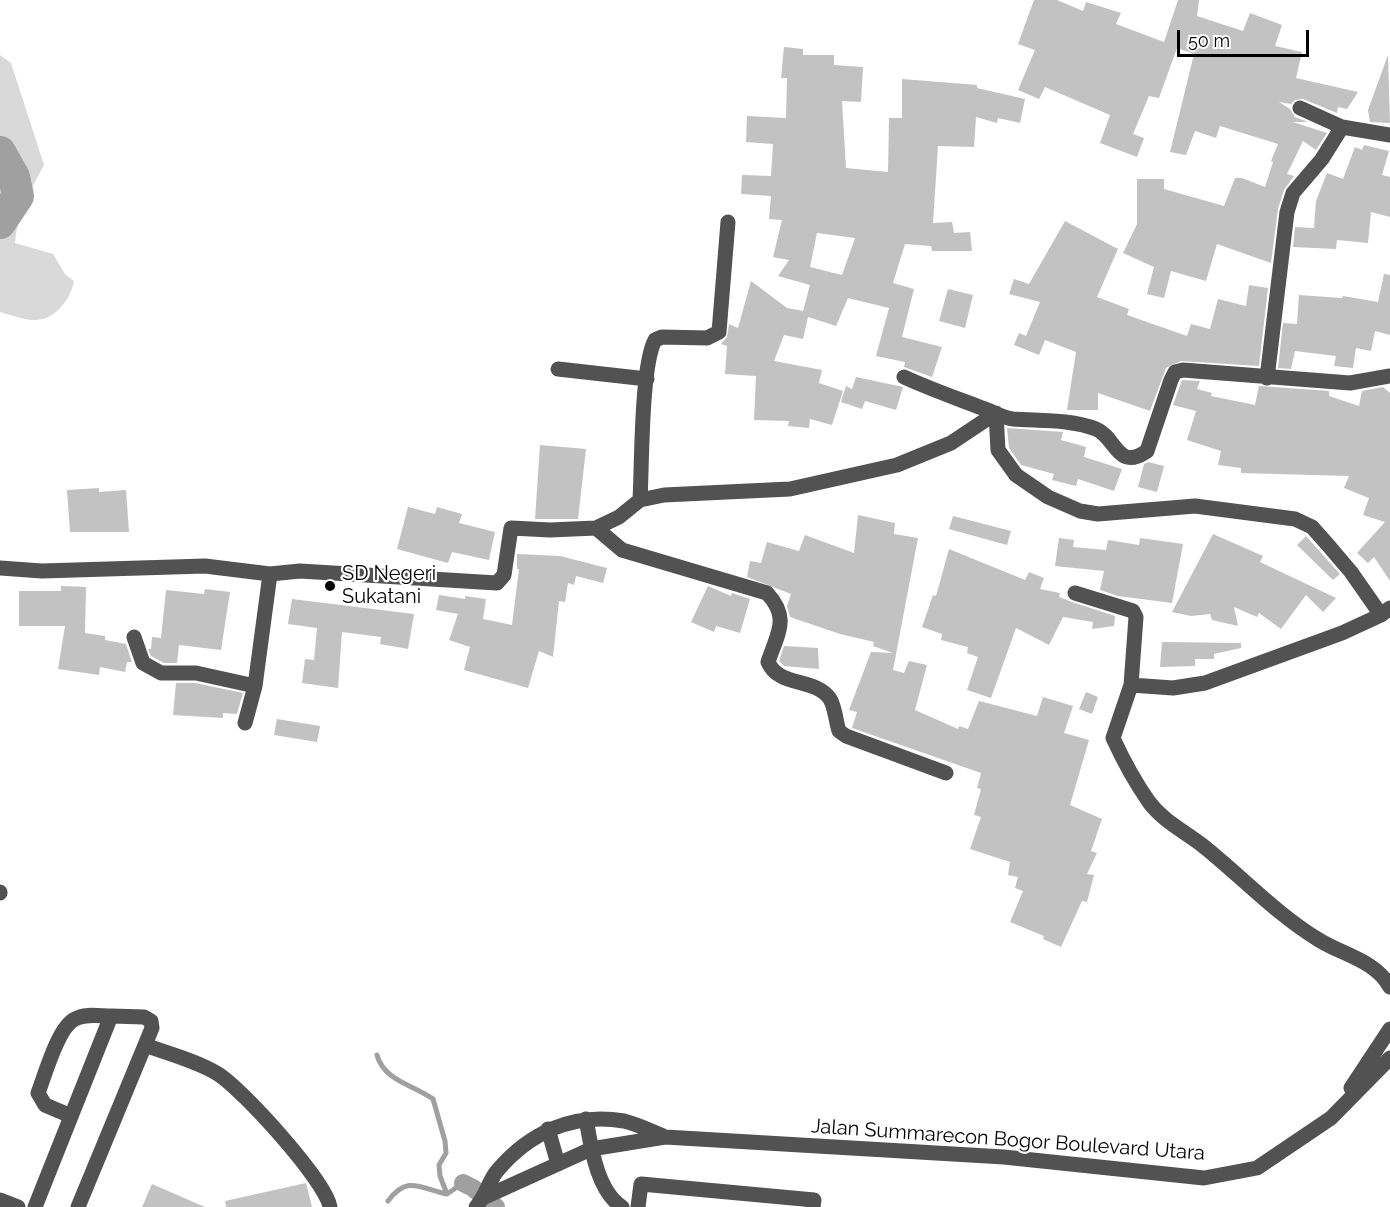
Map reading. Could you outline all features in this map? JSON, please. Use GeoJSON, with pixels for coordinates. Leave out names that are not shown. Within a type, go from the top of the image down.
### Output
{"type":"FeatureCollection","features":[{"type":"Feature","properties":{"kind":"street"},"geometry":{"type":"LineString","coordinates":[[1300,108],[1342,128],[1390,135]]}},
{"type":"Feature","properties":{"kind":"street"},"geometry":{"type":"LineString","coordinates":[[1268,378],[1289,203],[1293,193],[1322,159],[1342,128]]}},
{"type":"Feature","properties":{"kind":"street"},"geometry":{"type":"LineString","coordinates":[[640,500],[647,379],[655,340],[707,338],[719,332],[728,222]]}},
{"type":"Feature","properties":{"kind":"street"},"geometry":{"type":"LineString","coordinates":[[558,369],[647,379]]}},
{"type":"Feature","properties":{"kind":"street"},"geometry":{"type":"LineString","coordinates":[[904,377],[952,398],[1010,418],[1044,419],[1095,429],[1105,434],[1116,451],[1126,457],[1138,457],[1147,451],[1175,372],[1194,369],[1268,378],[1350,383],[1390,376]]}},
{"type":"Feature","properties":{"kind":"street"},"geometry":{"type":"LineString","coordinates":[[0,568],[42,571],[205,566],[270,574],[300,572],[497,583],[504,575],[511,528],[550,530],[596,528],[619,517],[640,500],[664,495],[790,489],[897,465],[951,443],[996,413]]}},
{"type":"Feature","properties":{"kind":"street"},"geometry":{"type":"LineString","coordinates":[[996,413],[998,450],[1016,475],[1048,497],[1080,511],[1098,514],[1195,506],[1294,519],[1312,527],[1386,612],[1342,633],[1205,683],[1173,688],[1131,684]]}},
{"type":"Feature","properties":{"kind":"street"},"geometry":{"type":"LineString","coordinates":[[596,528],[622,550],[767,593],[778,606],[782,620],[768,662],[772,670],[778,676],[821,690],[832,701],[839,731],[846,736],[946,772]]}},
{"type":"Feature","properties":{"kind":"street"},"geometry":{"type":"LineString","coordinates":[[245,723],[255,686],[270,574]]}},
{"type":"Feature","properties":{"kind":"street"},"geometry":{"type":"LineString","coordinates":[[1075,593],[1134,611],[1136,617],[1131,684],[1113,738],[1149,803],[1164,818],[1202,845],[1292,922],[1320,941],[1360,960],[1380,973],[1390,987]]}},
{"type":"Feature","properties":{"kind":"street"},"geometry":{"type":"LineString","coordinates":[[134,637],[143,663],[161,673],[196,673],[255,686]]}},
{"type":"Feature","properties":{"kind":"street"},"geometry":{"type":"LineString","coordinates":[[71,1116],[45,1105],[38,1093],[64,1028],[72,1019],[82,1016],[144,1017],[151,1021],[152,1028],[146,1045],[78,1207]]}},
{"type":"Feature","properties":{"kind":"street"},"geometry":{"type":"LineString","coordinates":[[35,1207],[111,1016]]}},
{"type":"Feature","properties":{"kind":"street","name":"Jalan Summarecon Bogor Boulevard Utara"},"geometry":{"type":"LineString","coordinates":[[1331,1118],[1390,1029]]}},
{"type":"Feature","properties":{"kind":"street"},"geometry":{"type":"LineString","coordinates":[[146,1045],[218,1074],[264,1114],[315,1181],[330,1207]]}},
{"type":"Feature","properties":{"kind":"street","name":"Jalan Summarecon Bogor Boulevard Utara"},"geometry":{"type":"LineString","coordinates":[[481,1202],[591,1149],[665,1137],[1004,1157],[1204,1178],[1257,1168],[1331,1118],[1390,1058]]}},
{"type":"Feature","properties":{"kind":"street"},"geometry":{"type":"LineString","coordinates":[[586,1119],[591,1149],[611,1200],[622,1207]]}},
{"type":"Feature","properties":{"kind":"street","name":"Jalan Summarecon Bogor Boulevard Utara"},"geometry":{"type":"LineString","coordinates":[[481,1202],[495,1173],[525,1143],[548,1129],[586,1119],[625,1121],[665,1137]]}},
{"type":"Feature","properties":{"kind":"street"},"geometry":{"type":"LineString","coordinates":[[548,1129],[558,1164]]}},
{"type":"Feature","properties":{"kind":"street"},"geometry":{"type":"LineString","coordinates":[[638,1207],[641,1184],[814,1200],[813,1207]]}},
{"type":"Feature","properties":{"kind":"street"},"geometry":{"type":"LineString","coordinates":[[0,1200],[18,1207]]}},
{"type":"Feature","properties":{"kind":"shaded area"},"geometry":{"type":"Polygon","coordinates":[[[0,55],[11,63],[44,165],[19,212],[15,243],[53,254],[65,274],[74,281],[66,301],[56,312],[44,319],[23,319],[0,312],[0,55]]]}},
{"type":"Feature","properties":{"kind":"building"},"geometry":{"type":"Polygon","coordinates":[[[1034,0],[1057,0],[1083,11],[1086,2],[1121,13],[1116,24],[1164,42],[1178,0],[1199,0],[1197,16],[1243,31],[1250,13],[1282,25],[1275,46],[1302,52],[1296,78],[1358,92],[1347,109],[1338,107],[1337,113],[1303,99],[1295,100],[1291,104],[1279,102],[1290,109],[1295,117],[1308,122],[1293,122],[1327,133],[1316,150],[1303,141],[1287,174],[1294,176],[1284,190],[1278,209],[1271,263],[1217,244],[1206,281],[1171,271],[1164,298],[1147,294],[1154,267],[1123,253],[1137,224],[1137,179],[1164,179],[1164,189],[1224,206],[1235,178],[1242,178],[1265,187],[1278,144],[1220,126],[1216,138],[1195,131],[1186,155],[1170,152],[1194,54],[1177,48],[1159,98],[1149,96],[1133,134],[1144,138],[1137,157],[1100,143],[1110,115],[1045,87],[1039,99],[1018,90],[1035,50],[1018,44],[1034,0]]]}},
{"type":"Feature","properties":{"kind":"building"},"geometry":{"type":"Polygon","coordinates":[[[784,47],[803,49],[803,55],[834,55],[834,65],[863,67],[861,102],[842,101],[846,168],[888,172],[889,118],[902,118],[902,79],[977,85],[977,88],[1025,99],[1020,123],[998,118],[997,123],[976,117],[974,147],[938,146],[933,223],[952,222],[954,233],[970,232],[972,251],[932,251],[931,246],[905,244],[893,283],[914,289],[902,337],[942,347],[932,377],[904,367],[905,362],[876,356],[889,308],[848,298],[836,326],[808,317],[803,339],[784,335],[774,361],[822,370],[819,383],[843,391],[832,425],[810,419],[809,428],[788,426],[789,421],[754,420],[756,376],[725,374],[727,346],[721,344],[727,337],[729,324],[738,328],[751,281],[787,308],[803,311],[810,285],[778,276],[789,260],[773,257],[782,220],[769,219],[771,196],[741,194],[742,175],[771,176],[773,144],[746,142],[747,116],[786,118],[787,78],[781,78],[784,47]],[[817,233],[810,267],[842,275],[855,238],[817,233]]]}},
{"type":"Feature","properties":{"kind":"building"},"geometry":{"type":"Polygon","coordinates":[[[1388,55],[1390,123],[1370,122],[1368,110],[1388,55]]]}},
{"type":"Feature","properties":{"kind":"building"},"geometry":{"type":"Polygon","coordinates":[[[1364,145],[1389,151],[1382,175],[1390,177],[1390,217],[1371,212],[1368,243],[1337,240],[1336,249],[1293,247],[1295,227],[1314,228],[1316,201],[1327,173],[1343,179],[1355,147],[1362,150],[1364,145]]]}},
{"type":"Feature","properties":{"kind":"building"},"geometry":{"type":"Polygon","coordinates":[[[1065,221],[1118,249],[1097,297],[1129,309],[1127,315],[1187,336],[1191,324],[1210,329],[1218,299],[1246,306],[1249,285],[1268,288],[1259,366],[1181,361],[1166,368],[1150,411],[1098,393],[1098,410],[1067,410],[1076,352],[1045,340],[1039,355],[1014,345],[1019,333],[1026,336],[1040,302],[1009,294],[1014,279],[1029,284],[1065,221]]]}},
{"type":"Feature","properties":{"kind":"building"},"geometry":{"type":"Polygon","coordinates":[[[1384,274],[1390,275],[1390,335],[1375,331],[1371,351],[1356,348],[1353,368],[1334,366],[1336,356],[1295,351],[1291,369],[1278,368],[1283,323],[1297,324],[1299,295],[1342,298],[1343,296],[1378,302],[1384,274]]]}},
{"type":"Feature","properties":{"kind":"building"},"geometry":{"type":"Polygon","coordinates":[[[948,289],[973,295],[965,328],[939,321],[948,289]]]}},
{"type":"Feature","properties":{"kind":"building"},"geometry":{"type":"Polygon","coordinates":[[[856,377],[903,387],[896,410],[865,401],[862,409],[841,402],[846,386],[852,389],[856,377]]]}},
{"type":"Feature","properties":{"kind":"building"},"geometry":{"type":"Polygon","coordinates":[[[1182,380],[1200,381],[1197,389],[1212,393],[1211,396],[1255,405],[1259,386],[1329,391],[1329,396],[1359,406],[1362,391],[1383,387],[1390,393],[1390,581],[1374,557],[1368,563],[1357,553],[1385,522],[1363,515],[1369,498],[1344,488],[1349,476],[1241,473],[1241,468],[1218,465],[1221,451],[1187,440],[1196,411],[1173,405],[1182,380]]]}},
{"type":"Feature","properties":{"kind":"building"},"geometry":{"type":"Polygon","coordinates":[[[1007,428],[1063,432],[1061,440],[1086,447],[1084,457],[1122,469],[1114,491],[1078,479],[1076,486],[1052,480],[1054,474],[1021,465],[1009,448],[1007,428]]]}},
{"type":"Feature","properties":{"kind":"building"},"geometry":{"type":"Polygon","coordinates":[[[540,445],[586,449],[578,519],[535,519],[540,445]]]}},
{"type":"Feature","properties":{"kind":"building"},"geometry":{"type":"Polygon","coordinates":[[[1148,462],[1164,466],[1157,492],[1138,487],[1144,464],[1148,462]]]}},
{"type":"Feature","properties":{"kind":"building"},"geometry":{"type":"Polygon","coordinates":[[[99,488],[99,492],[126,490],[129,532],[70,532],[67,490],[99,488]]]}},
{"type":"Feature","properties":{"kind":"building"},"geometry":{"type":"Polygon","coordinates":[[[408,507],[435,514],[437,507],[462,514],[459,523],[495,532],[489,560],[452,552],[448,563],[397,549],[408,507]]]}},
{"type":"Feature","properties":{"kind":"building"},"geometry":{"type":"Polygon","coordinates":[[[858,515],[895,523],[894,534],[918,538],[893,670],[904,673],[909,661],[927,665],[915,710],[958,729],[959,726],[968,729],[979,701],[1037,716],[1043,697],[1073,706],[1064,733],[1089,740],[1070,805],[1102,819],[1091,851],[1097,853],[1087,874],[1094,875],[1087,902],[1082,901],[1061,947],[1043,939],[1044,936],[1010,922],[1023,891],[1015,888],[1018,877],[1008,875],[1010,862],[970,849],[981,817],[974,815],[981,789],[977,788],[981,773],[852,728],[857,712],[849,710],[871,652],[893,653],[873,646],[874,642],[840,634],[790,617],[787,606],[791,594],[747,577],[750,561],[761,563],[767,542],[799,551],[805,535],[854,553],[858,515]]]}},
{"type":"Feature","properties":{"kind":"building"},"geometry":{"type":"Polygon","coordinates":[[[953,516],[1011,531],[1007,545],[949,529],[953,516]]]}},
{"type":"Feature","properties":{"kind":"building"},"geometry":{"type":"Polygon","coordinates":[[[1213,534],[1263,556],[1260,562],[1336,598],[1323,612],[1306,595],[1281,629],[1259,613],[1257,617],[1234,607],[1238,626],[1212,620],[1210,614],[1191,616],[1172,612],[1213,534]]]}},
{"type":"Feature","properties":{"kind":"building"},"geometry":{"type":"Polygon","coordinates":[[[1306,536],[1340,574],[1333,580],[1297,545],[1306,536]]]}},
{"type":"Feature","properties":{"kind":"building"},"geometry":{"type":"Polygon","coordinates":[[[1059,538],[1074,540],[1073,547],[1106,550],[1108,540],[1139,545],[1140,538],[1183,544],[1172,603],[1118,596],[1100,590],[1104,571],[1055,566],[1059,538]]]}},
{"type":"Feature","properties":{"kind":"building"},"geometry":{"type":"Polygon","coordinates":[[[949,549],[1025,580],[1029,572],[1044,578],[1040,589],[1060,593],[1059,597],[1115,616],[1114,626],[1092,629],[1093,622],[1063,617],[1049,645],[1016,628],[991,698],[967,690],[978,657],[967,653],[968,647],[941,640],[942,634],[922,627],[933,595],[936,596],[949,549]]]}},
{"type":"Feature","properties":{"kind":"building"},"geometry":{"type":"Polygon","coordinates":[[[517,554],[560,556],[607,568],[603,583],[576,576],[574,585],[568,583],[565,602],[559,601],[553,657],[539,651],[528,688],[464,670],[470,647],[449,640],[458,614],[436,610],[439,595],[486,599],[483,619],[512,625],[519,569],[517,569],[517,554]]]}},
{"type":"Feature","properties":{"kind":"building"},"geometry":{"type":"Polygon","coordinates":[[[61,586],[86,587],[85,633],[105,636],[105,640],[126,644],[132,662],[127,662],[125,672],[100,667],[99,675],[58,669],[65,626],[19,626],[19,591],[61,591],[61,586]]]}},
{"type":"Feature","properties":{"kind":"building"},"geometry":{"type":"Polygon","coordinates":[[[708,586],[731,596],[732,593],[750,599],[740,633],[716,626],[714,632],[691,622],[708,586]]]}},
{"type":"Feature","properties":{"kind":"building"},"geometry":{"type":"Polygon","coordinates":[[[205,589],[230,592],[221,650],[179,645],[177,663],[164,663],[151,656],[148,649],[151,649],[152,637],[161,638],[166,590],[204,594],[205,589]]]}},
{"type":"Feature","properties":{"kind":"building"},"geometry":{"type":"Polygon","coordinates":[[[292,599],[414,614],[408,649],[380,644],[381,637],[342,632],[338,688],[302,683],[305,659],[314,660],[317,628],[288,624],[292,599]]]}},
{"type":"Feature","properties":{"kind":"building"},"geometry":{"type":"Polygon","coordinates":[[[1162,642],[1241,643],[1241,648],[1214,654],[1214,659],[1195,659],[1195,666],[1160,667],[1162,642]]]}},
{"type":"Feature","properties":{"kind":"building"},"geometry":{"type":"Polygon","coordinates":[[[784,646],[818,648],[819,669],[784,666],[779,661],[784,646]]]}},
{"type":"Feature","properties":{"kind":"building"},"geometry":{"type":"Polygon","coordinates":[[[176,683],[195,683],[243,693],[237,714],[223,713],[223,718],[173,715],[176,683]]]}},
{"type":"Feature","properties":{"kind":"building"},"geometry":{"type":"Polygon","coordinates":[[[1086,692],[1098,697],[1092,714],[1079,709],[1086,692]]]}},
{"type":"Feature","properties":{"kind":"building"},"geometry":{"type":"Polygon","coordinates":[[[277,719],[320,726],[317,742],[274,735],[277,719]]]}},
{"type":"Feature","properties":{"kind":"building"},"geometry":{"type":"Polygon","coordinates":[[[306,1183],[312,1207],[226,1207],[225,1201],[306,1183]]]}},
{"type":"Feature","properties":{"kind":"building"},"geometry":{"type":"Polygon","coordinates":[[[152,1184],[205,1207],[142,1207],[152,1184]]]}},
{"type":"Feature","properties":{"kind":"waterway"},"geometry":{"type":"LineString","coordinates":[[0,152],[14,177],[18,196],[0,223]]}},
{"type":"Feature","properties":{"kind":"waterway"},"geometry":{"type":"LineString","coordinates":[[377,1055],[386,1071],[393,1077],[433,1099],[445,1141],[446,1153],[439,1165],[440,1176],[447,1194],[463,1183]]}},
{"type":"Feature","properties":{"kind":"waterway"},"geometry":{"type":"LineString","coordinates":[[463,1183],[473,1188],[496,1207]]}},
{"type":"Feature","properties":{"kind":"waterway"},"geometry":{"type":"LineString","coordinates":[[388,1201],[395,1193],[409,1186],[447,1194]]}},
{"type":"Feature","properties":{"kind":"place","name":"SD Negeri Sukatani"},"geometry":{"type":"Point","coordinates":[330,586]}}]}
